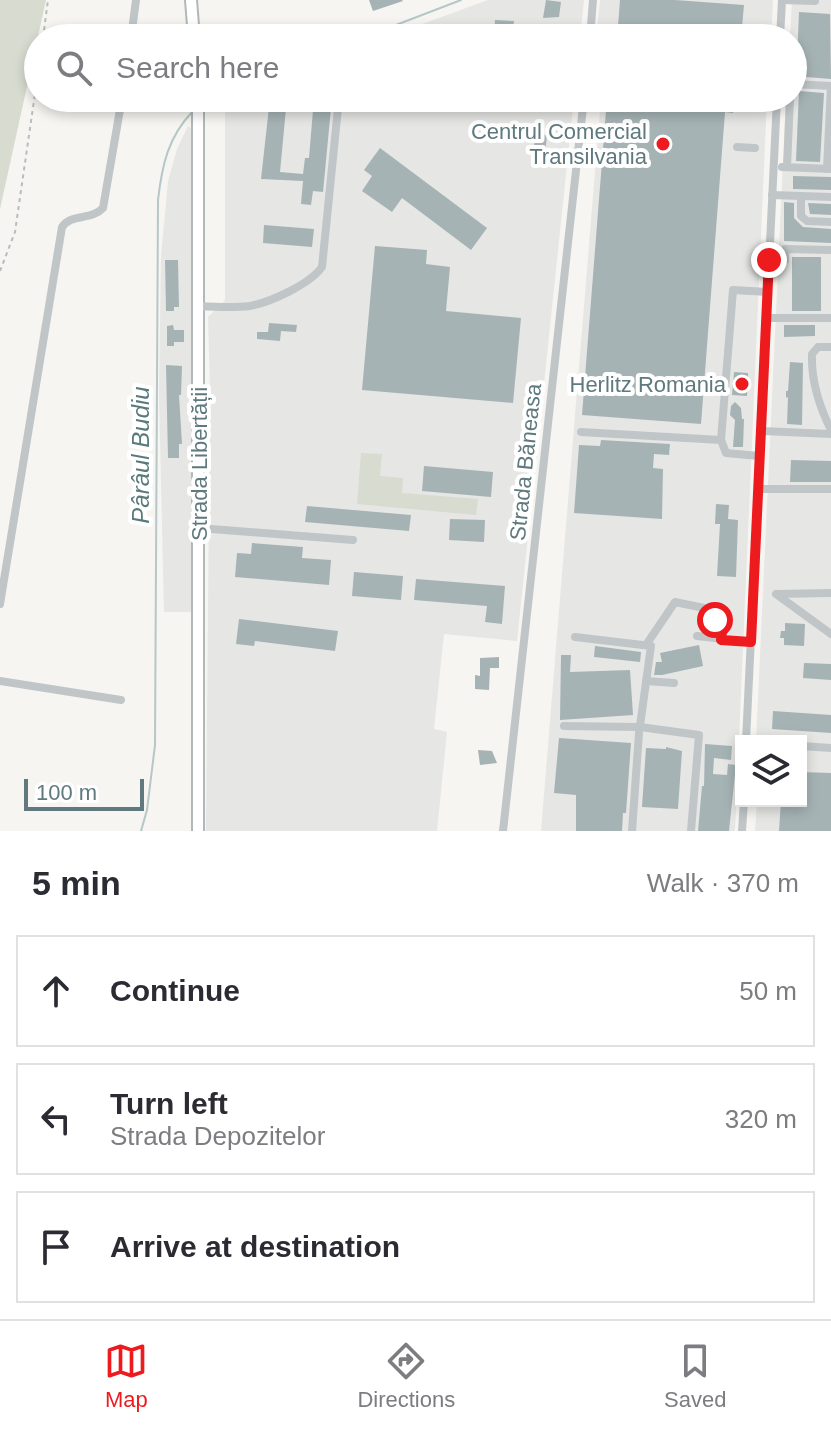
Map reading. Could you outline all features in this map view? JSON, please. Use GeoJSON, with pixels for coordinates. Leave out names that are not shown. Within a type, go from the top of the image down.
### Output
{"type":"FeatureCollection","features":[{"type":"Feature","properties":{"kind":"main road"},"geometry":{"type":"LineString","coordinates":[[191,0],[193,24]]}},
{"type":"Feature","properties":{"kind":"main road","name":"Strada Libertății"},"geometry":{"type":"LineString","coordinates":[[198,112],[198,831]]}},
{"type":"Feature","properties":{"kind":"street"},"geometry":{"type":"LineString","coordinates":[[133,24],[136,0]]}},
{"type":"Feature","properties":{"kind":"street"},"geometry":{"type":"LineString","coordinates":[[591,24],[593,0]]}},
{"type":"Feature","properties":{"kind":"street"},"geometry":{"type":"LineString","coordinates":[[781,24],[782,0],[815,1]]}},
{"type":"Feature","properties":{"kind":"street"},"geometry":{"type":"LineString","coordinates":[[773,167],[829,169],[831,86],[807,85]]}},
{"type":"Feature","properties":{"kind":"street"},"geometry":{"type":"LineString","coordinates":[[0,604],[62,227],[71,219],[93,216],[103,208],[120,112]]}},
{"type":"Feature","properties":{"kind":"street"},"geometry":{"type":"LineString","coordinates":[[199,306],[259,304],[308,281],[322,267],[338,112]]}},
{"type":"Feature","properties":{"kind":"street","name":"Strada Băneasa"},"geometry":{"type":"LineString","coordinates":[[503,831],[582,112]]}},
{"type":"Feature","properties":{"kind":"street"},"geometry":{"type":"LineString","coordinates":[[746,735],[776,112]]}},
{"type":"Feature","properties":{"kind":"street"},"geometry":{"type":"LineString","coordinates":[[787,167],[789,112]]}},
{"type":"Feature","properties":{"kind":"street"},"geometry":{"type":"LineString","coordinates":[[737,147],[755,148]]}},
{"type":"Feature","properties":{"kind":"street"},"geometry":{"type":"LineString","coordinates":[[772,195],[831,197]]}},
{"type":"Feature","properties":{"kind":"street"},"geometry":{"type":"LineString","coordinates":[[801,196],[801,216],[807,221],[831,222]]}},
{"type":"Feature","properties":{"kind":"street"},"geometry":{"type":"LineString","coordinates":[[769,260],[785,260],[785,249],[831,250]]}},
{"type":"Feature","properties":{"kind":"street"},"geometry":{"type":"LineString","coordinates":[[759,456],[726,453],[721,440],[733,290],[768,292]]}},
{"type":"Feature","properties":{"kind":"street"},"geometry":{"type":"LineString","coordinates":[[767,318],[831,318]]}},
{"type":"Feature","properties":{"kind":"street"},"geometry":{"type":"LineString","coordinates":[[761,431],[831,432],[813,378],[812,354],[818,347],[831,347]]}},
{"type":"Feature","properties":{"kind":"street"},"geometry":{"type":"LineString","coordinates":[[819,402],[831,395]]}},
{"type":"Feature","properties":{"kind":"street"},"geometry":{"type":"LineString","coordinates":[[581,432],[721,440]]}},
{"type":"Feature","properties":{"kind":"street"},"geometry":{"type":"LineString","coordinates":[[758,489],[831,489]]}},
{"type":"Feature","properties":{"kind":"street"},"geometry":{"type":"LineString","coordinates":[[199,528],[353,540]]}},
{"type":"Feature","properties":{"kind":"street"},"geometry":{"type":"LineString","coordinates":[[831,593],[776,594],[831,634]]}},
{"type":"Feature","properties":{"kind":"street"},"geometry":{"type":"LineString","coordinates":[[646,645],[675,602],[704,608],[715,620],[723,622],[721,640]]}},
{"type":"Feature","properties":{"kind":"street"},"geometry":{"type":"LineString","coordinates":[[697,636],[751,642]]}},
{"type":"Feature","properties":{"kind":"street"},"geometry":{"type":"LineString","coordinates":[[575,637],[651,646],[640,727],[632,831]]}},
{"type":"Feature","properties":{"kind":"street"},"geometry":{"type":"LineString","coordinates":[[0,681],[121,700]]}},
{"type":"Feature","properties":{"kind":"street"},"geometry":{"type":"LineString","coordinates":[[646,681],[674,683]]}},
{"type":"Feature","properties":{"kind":"street"},"geometry":{"type":"LineString","coordinates":[[564,726],[640,727],[699,735],[691,831]]}},
{"type":"Feature","properties":{"kind":"street"},"geometry":{"type":"LineString","coordinates":[[807,746],[831,748]]}},
{"type":"Feature","properties":{"kind":"street"},"geometry":{"type":"LineString","coordinates":[[742,831],[744,807]]}},
{"type":"Feature","properties":{"kind":"path"},"geometry":{"type":"LineString","coordinates":[[45,24],[48,0]]}},
{"type":"Feature","properties":{"kind":"path"},"geometry":{"type":"LineString","coordinates":[[0,271],[15,232],[32,112]]}},
{"type":"Feature","properties":{"kind":"shaded area"},"geometry":{"type":"Polygon","coordinates":[[[0,0],[46,0],[41,24],[24,24],[24,100],[0,209],[0,0]]]}},
{"type":"Feature","properties":{"kind":"shaded area"},"geometry":{"type":"Polygon","coordinates":[[[488,0],[584,0],[581,24],[422,24],[488,0]]]}},
{"type":"Feature","properties":{"kind":"shaded area"},"geometry":{"type":"Polygon","coordinates":[[[600,0],[773,0],[772,24],[597,24],[600,0]]]}},
{"type":"Feature","properties":{"kind":"shaded area"},"geometry":{"type":"Polygon","coordinates":[[[792,0],[831,0],[831,831],[755,831],[757,807],[807,807],[807,735],[756,735],[785,112],[807,112],[807,24],[791,24],[792,0]]]}},
{"type":"Feature","properties":{"kind":"shaded area"},"geometry":{"type":"Polygon","coordinates":[[[225,112],[573,112],[517,641],[444,634],[434,729],[447,732],[437,831],[206,831],[208,317],[225,300],[225,112]]]}},
{"type":"Feature","properties":{"kind":"shaded area"},"geometry":{"type":"Polygon","coordinates":[[[600,112],[766,112],[739,735],[735,735],[735,831],[541,831],[600,112]]]}},
{"type":"Feature","properties":{"kind":"shaded area"},"geometry":{"type":"Polygon","coordinates":[[[188,126],[196,132],[194,612],[164,612],[159,395],[161,256],[168,181],[177,149],[188,126]]]}},
{"type":"Feature","properties":{"kind":"shaded area"},"geometry":{"type":"Polygon","coordinates":[[[361,453],[382,454],[380,476],[403,478],[402,493],[478,499],[476,515],[357,504],[361,453]]]}},
{"type":"Feature","properties":{"kind":"building"},"geometry":{"type":"Polygon","coordinates":[[[369,0],[402,0],[403,1],[373,11],[369,0]]]}},
{"type":"Feature","properties":{"kind":"building"},"geometry":{"type":"Polygon","coordinates":[[[546,0],[561,2],[559,17],[543,18],[546,0]]]}},
{"type":"Feature","properties":{"kind":"building"},"geometry":{"type":"Polygon","coordinates":[[[620,0],[744,5],[742,24],[618,24],[620,0]]]}},
{"type":"Feature","properties":{"kind":"building"},"geometry":{"type":"Polygon","coordinates":[[[799,12],[830,14],[831,79],[807,77],[807,24],[798,24],[799,12]]]}},
{"type":"Feature","properties":{"kind":"building"},"geometry":{"type":"Polygon","coordinates":[[[495,20],[514,21],[514,24],[495,24],[495,20]]]}},
{"type":"Feature","properties":{"kind":"building"},"geometry":{"type":"Polygon","coordinates":[[[807,92],[824,93],[820,162],[796,161],[798,112],[807,112],[807,92]]]}},
{"type":"Feature","properties":{"kind":"building"},"geometry":{"type":"Polygon","coordinates":[[[268,112],[286,112],[280,172],[303,174],[305,158],[309,158],[313,112],[331,112],[323,192],[313,191],[311,205],[301,204],[303,181],[261,179],[268,112]]]}},
{"type":"Feature","properties":{"kind":"building"},"geometry":{"type":"Polygon","coordinates":[[[606,112],[725,112],[701,424],[582,415],[606,112]]]}},
{"type":"Feature","properties":{"kind":"building"},"geometry":{"type":"Polygon","coordinates":[[[536,133],[547,135],[545,154],[533,152],[536,133]]]}},
{"type":"Feature","properties":{"kind":"building"},"geometry":{"type":"Polygon","coordinates":[[[380,148],[487,228],[471,250],[402,198],[392,212],[362,191],[372,176],[364,170],[380,148]]]}},
{"type":"Feature","properties":{"kind":"building"},"geometry":{"type":"Polygon","coordinates":[[[793,176],[831,177],[831,190],[793,189],[793,176]]]}},
{"type":"Feature","properties":{"kind":"building"},"geometry":{"type":"Polygon","coordinates":[[[784,202],[794,203],[794,218],[803,227],[831,229],[831,243],[784,241],[784,202]]]}},
{"type":"Feature","properties":{"kind":"building"},"geometry":{"type":"Polygon","coordinates":[[[808,203],[831,204],[831,215],[810,214],[808,203]]]}},
{"type":"Feature","properties":{"kind":"building"},"geometry":{"type":"Polygon","coordinates":[[[264,225],[314,229],[312,247],[263,243],[264,225]]]}},
{"type":"Feature","properties":{"kind":"building"},"geometry":{"type":"Polygon","coordinates":[[[375,246],[427,250],[426,264],[450,267],[446,311],[521,318],[513,403],[362,390],[375,246]]]}},
{"type":"Feature","properties":{"kind":"building"},"geometry":{"type":"Polygon","coordinates":[[[792,257],[821,257],[821,311],[792,311],[792,257]]]}},
{"type":"Feature","properties":{"kind":"building"},"geometry":{"type":"Polygon","coordinates":[[[165,260],[178,260],[179,307],[174,307],[174,311],[166,311],[165,260]]]}},
{"type":"Feature","properties":{"kind":"building"},"geometry":{"type":"Polygon","coordinates":[[[269,323],[297,325],[296,332],[281,331],[280,341],[257,339],[257,332],[268,332],[269,323]]]}},
{"type":"Feature","properties":{"kind":"building"},"geometry":{"type":"Polygon","coordinates":[[[173,325],[174,330],[184,330],[184,342],[167,346],[167,326],[173,325]]]}},
{"type":"Feature","properties":{"kind":"building"},"geometry":{"type":"Polygon","coordinates":[[[784,325],[815,325],[815,336],[784,337],[784,325]]]}},
{"type":"Feature","properties":{"kind":"building"},"geometry":{"type":"Polygon","coordinates":[[[790,362],[803,363],[802,425],[787,424],[786,391],[790,362]]]}},
{"type":"Feature","properties":{"kind":"building"},"geometry":{"type":"Polygon","coordinates":[[[166,365],[182,366],[179,395],[182,444],[179,444],[179,458],[168,458],[166,365]]]}},
{"type":"Feature","properties":{"kind":"building"},"geometry":{"type":"Polygon","coordinates":[[[734,372],[748,373],[747,396],[732,395],[734,372]]]}},
{"type":"Feature","properties":{"kind":"building"},"geometry":{"type":"Polygon","coordinates":[[[735,402],[741,408],[744,419],[743,447],[733,447],[735,420],[730,415],[735,402]]]}},
{"type":"Feature","properties":{"kind":"building"},"geometry":{"type":"Polygon","coordinates":[[[601,440],[670,444],[669,455],[654,454],[653,468],[663,469],[662,519],[574,513],[579,445],[600,446],[601,440]]]}},
{"type":"Feature","properties":{"kind":"building"},"geometry":{"type":"Polygon","coordinates":[[[791,460],[831,461],[831,482],[790,482],[791,460]]]}},
{"type":"Feature","properties":{"kind":"building"},"geometry":{"type":"Polygon","coordinates":[[[424,466],[493,472],[491,497],[422,491],[424,466]]]}},
{"type":"Feature","properties":{"kind":"building"},"geometry":{"type":"Polygon","coordinates":[[[716,504],[729,505],[728,519],[738,520],[736,577],[717,576],[720,524],[715,524],[716,504]]]}},
{"type":"Feature","properties":{"kind":"building"},"geometry":{"type":"Polygon","coordinates":[[[307,506],[411,515],[409,531],[305,522],[307,506]]]}},
{"type":"Feature","properties":{"kind":"building"},"geometry":{"type":"Polygon","coordinates":[[[450,519],[485,520],[484,542],[449,540],[450,519]]]}},
{"type":"Feature","properties":{"kind":"building"},"geometry":{"type":"Polygon","coordinates":[[[252,543],[303,547],[302,558],[331,560],[329,585],[235,577],[237,553],[251,554],[252,543]]]}},
{"type":"Feature","properties":{"kind":"building"},"geometry":{"type":"Polygon","coordinates":[[[354,572],[403,576],[401,600],[352,596],[354,572]]]}},
{"type":"Feature","properties":{"kind":"building"},"geometry":{"type":"Polygon","coordinates":[[[416,579],[505,586],[502,624],[485,622],[487,606],[414,600],[416,579]]]}},
{"type":"Feature","properties":{"kind":"building"},"geometry":{"type":"Polygon","coordinates":[[[239,619],[338,631],[335,651],[255,641],[254,646],[236,644],[239,619]]]}},
{"type":"Feature","properties":{"kind":"building"},"geometry":{"type":"Polygon","coordinates":[[[785,623],[805,624],[804,646],[784,645],[784,638],[780,638],[781,631],[785,631],[785,623]]]}},
{"type":"Feature","properties":{"kind":"building"},"geometry":{"type":"Polygon","coordinates":[[[699,645],[703,666],[654,675],[656,662],[662,662],[660,653],[699,645]]]}},
{"type":"Feature","properties":{"kind":"building"},"geometry":{"type":"Polygon","coordinates":[[[595,646],[641,652],[640,662],[594,657],[595,646]]]}},
{"type":"Feature","properties":{"kind":"building"},"geometry":{"type":"Polygon","coordinates":[[[561,655],[571,655],[570,672],[630,670],[633,715],[560,720],[561,655]]]}},
{"type":"Feature","properties":{"kind":"building"},"geometry":{"type":"Polygon","coordinates":[[[499,657],[499,668],[490,668],[489,690],[475,689],[475,675],[480,676],[480,658],[499,657]]]}},
{"type":"Feature","properties":{"kind":"building"},"geometry":{"type":"Polygon","coordinates":[[[804,663],[831,664],[831,680],[803,678],[804,663]]]}},
{"type":"Feature","properties":{"kind":"building"},"geometry":{"type":"Polygon","coordinates":[[[773,711],[831,715],[831,733],[772,729],[773,711]]]}},
{"type":"Feature","properties":{"kind":"building"},"geometry":{"type":"Polygon","coordinates":[[[559,738],[631,743],[622,831],[576,831],[576,795],[554,793],[559,738]]]}},
{"type":"Feature","properties":{"kind":"building"},"geometry":{"type":"Polygon","coordinates":[[[705,744],[732,746],[731,760],[714,758],[713,774],[727,775],[728,764],[735,765],[729,831],[698,831],[705,744]]]}},
{"type":"Feature","properties":{"kind":"building"},"geometry":{"type":"Polygon","coordinates":[[[666,747],[682,751],[678,809],[642,807],[646,748],[666,747]]]}},
{"type":"Feature","properties":{"kind":"building"},"geometry":{"type":"Polygon","coordinates":[[[478,750],[492,751],[497,763],[480,765],[478,750]]]}},
{"type":"Feature","properties":{"kind":"building"},"geometry":{"type":"Polygon","coordinates":[[[807,772],[831,773],[831,831],[779,831],[781,807],[807,807],[807,772]]]}},
{"type":"Feature","properties":{"kind":"waterway","name":"Pârâul Budiu"},"geometry":{"type":"LineString","coordinates":[[398,24],[461,0]]}},
{"type":"Feature","properties":{"kind":"waterway","name":"Pârâul Budiu"},"geometry":{"type":"LineString","coordinates":[[141,831],[147,810],[155,745],[158,200],[172,141],[192,112]]}},
{"type":"Feature","properties":{"kind":"place","name":"Centrul Comercial Transilvania"},"geometry":{"type":"Point","coordinates":[663,144]}},
{"type":"Feature","properties":{"kind":"place","name":"Herlitz Romania"},"geometry":{"type":"Point","coordinates":[742,384]}},
{"type":"Feature","properties":{"kind":"route"},"geometry":{"type":"LineString","coordinates":[[715,620],[723,622],[721,640],[751,642],[769,260]]}}]}
